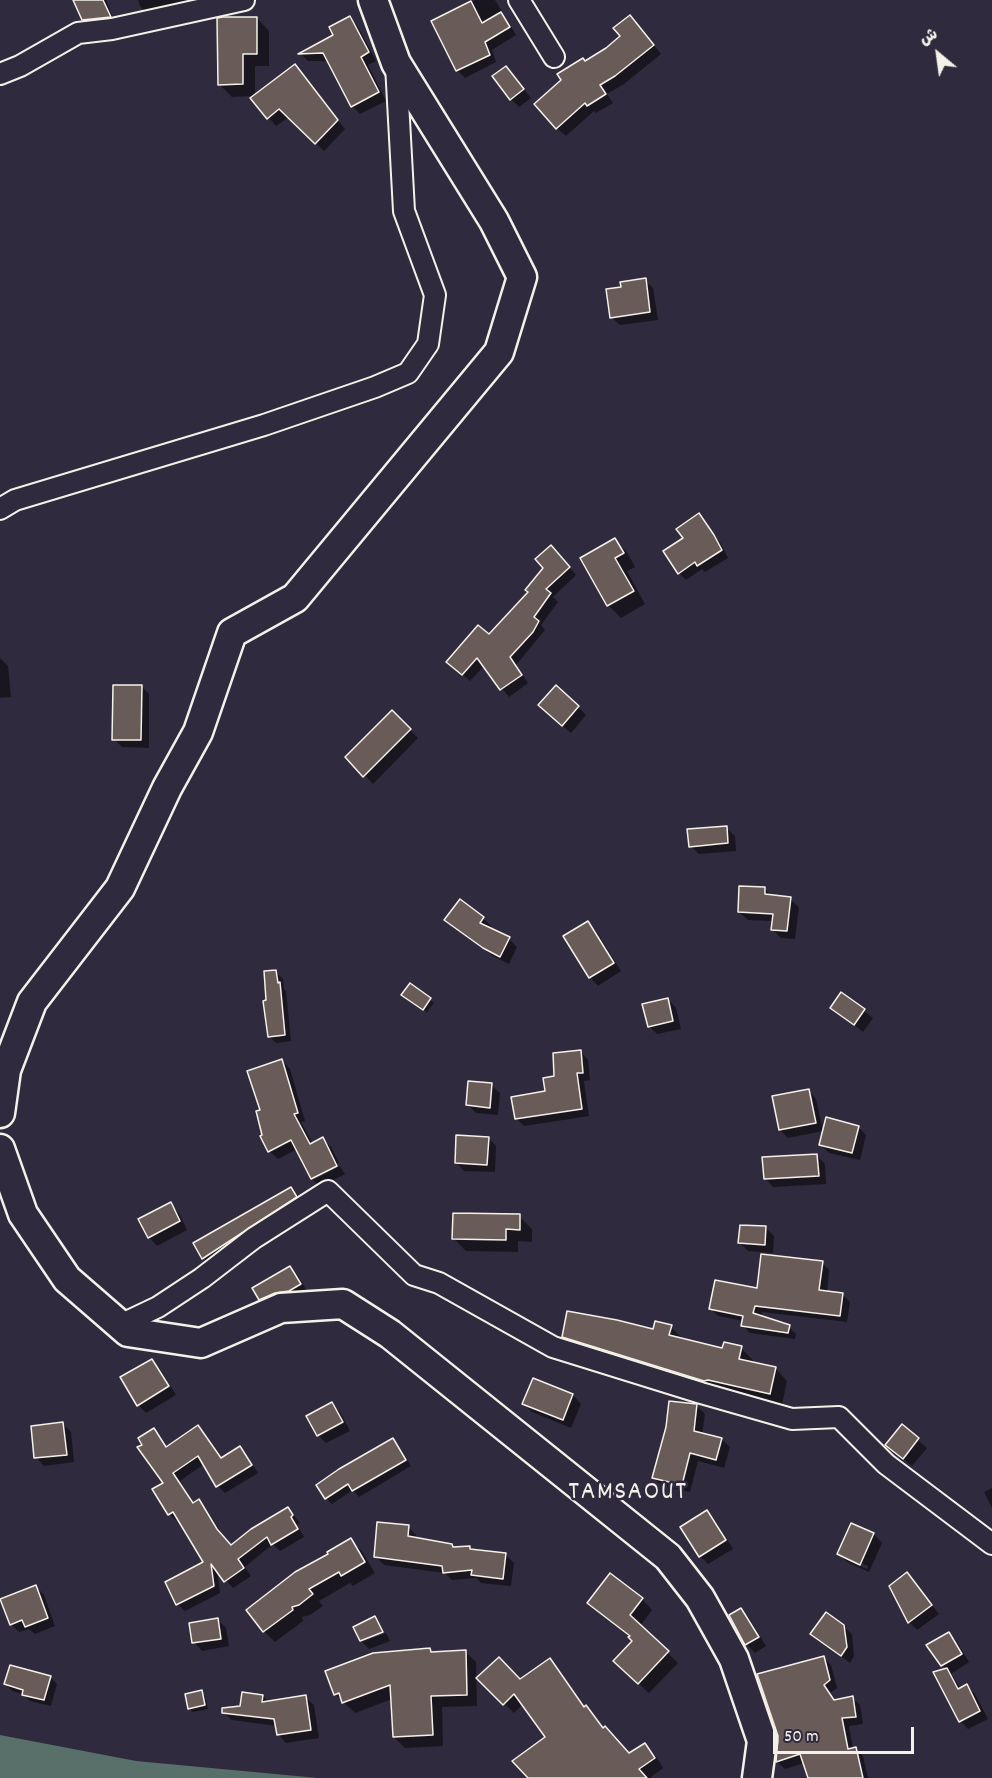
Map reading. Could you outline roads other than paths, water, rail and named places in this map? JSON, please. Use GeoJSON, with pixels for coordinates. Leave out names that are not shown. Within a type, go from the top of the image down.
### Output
{"type":"FeatureCollection","features":[{"type":"Feature","properties":{"kind":"main road"},"geometry":{"type":"LineString","coordinates":[[0,1113],[6,1070],[32,1002],[120,888],[167,788],[198,732],[232,633],[295,598],[499,352],[522,277],[494,221],[396,63],[373,0]]}},
{"type":"Feature","properties":{"kind":"main road"},"geometry":{"type":"LineString","coordinates":[[0,1149],[9,1195],[67,1279],[128,1332],[201,1343],[281,1308],[343,1304],[390,1335],[668,1557],[700,1598],[734,1659],[762,1742],[757,1778]]}},
{"type":"Feature","properties":{"kind":"street"},"geometry":{"type":"LineString","coordinates":[[0,74],[20,66],[78,33],[112,29],[244,0]]}},
{"type":"Feature","properties":{"kind":"street"},"geometry":{"type":"LineString","coordinates":[[519,0],[554,57]]}},
{"type":"Feature","properties":{"kind":"street"},"geometry":{"type":"LineString","coordinates":[[0,509],[15,500],[264,425],[375,387],[408,373],[428,344],[435,295],[404,211],[396,63]]}},
{"type":"Feature","properties":{"kind":"street"},"geometry":{"type":"LineString","coordinates":[[120,1324],[158,1307],[202,1278],[254,1238],[328,1191],[414,1275],[439,1283],[553,1347],[792,1419],[839,1417],[886,1464],[992,1544]]}},
{"type":"Feature","properties":{"kind":"district","name":"TAMSAOUT"},"geometry":{"type":"Point","coordinates":[628,1494]}}]}
